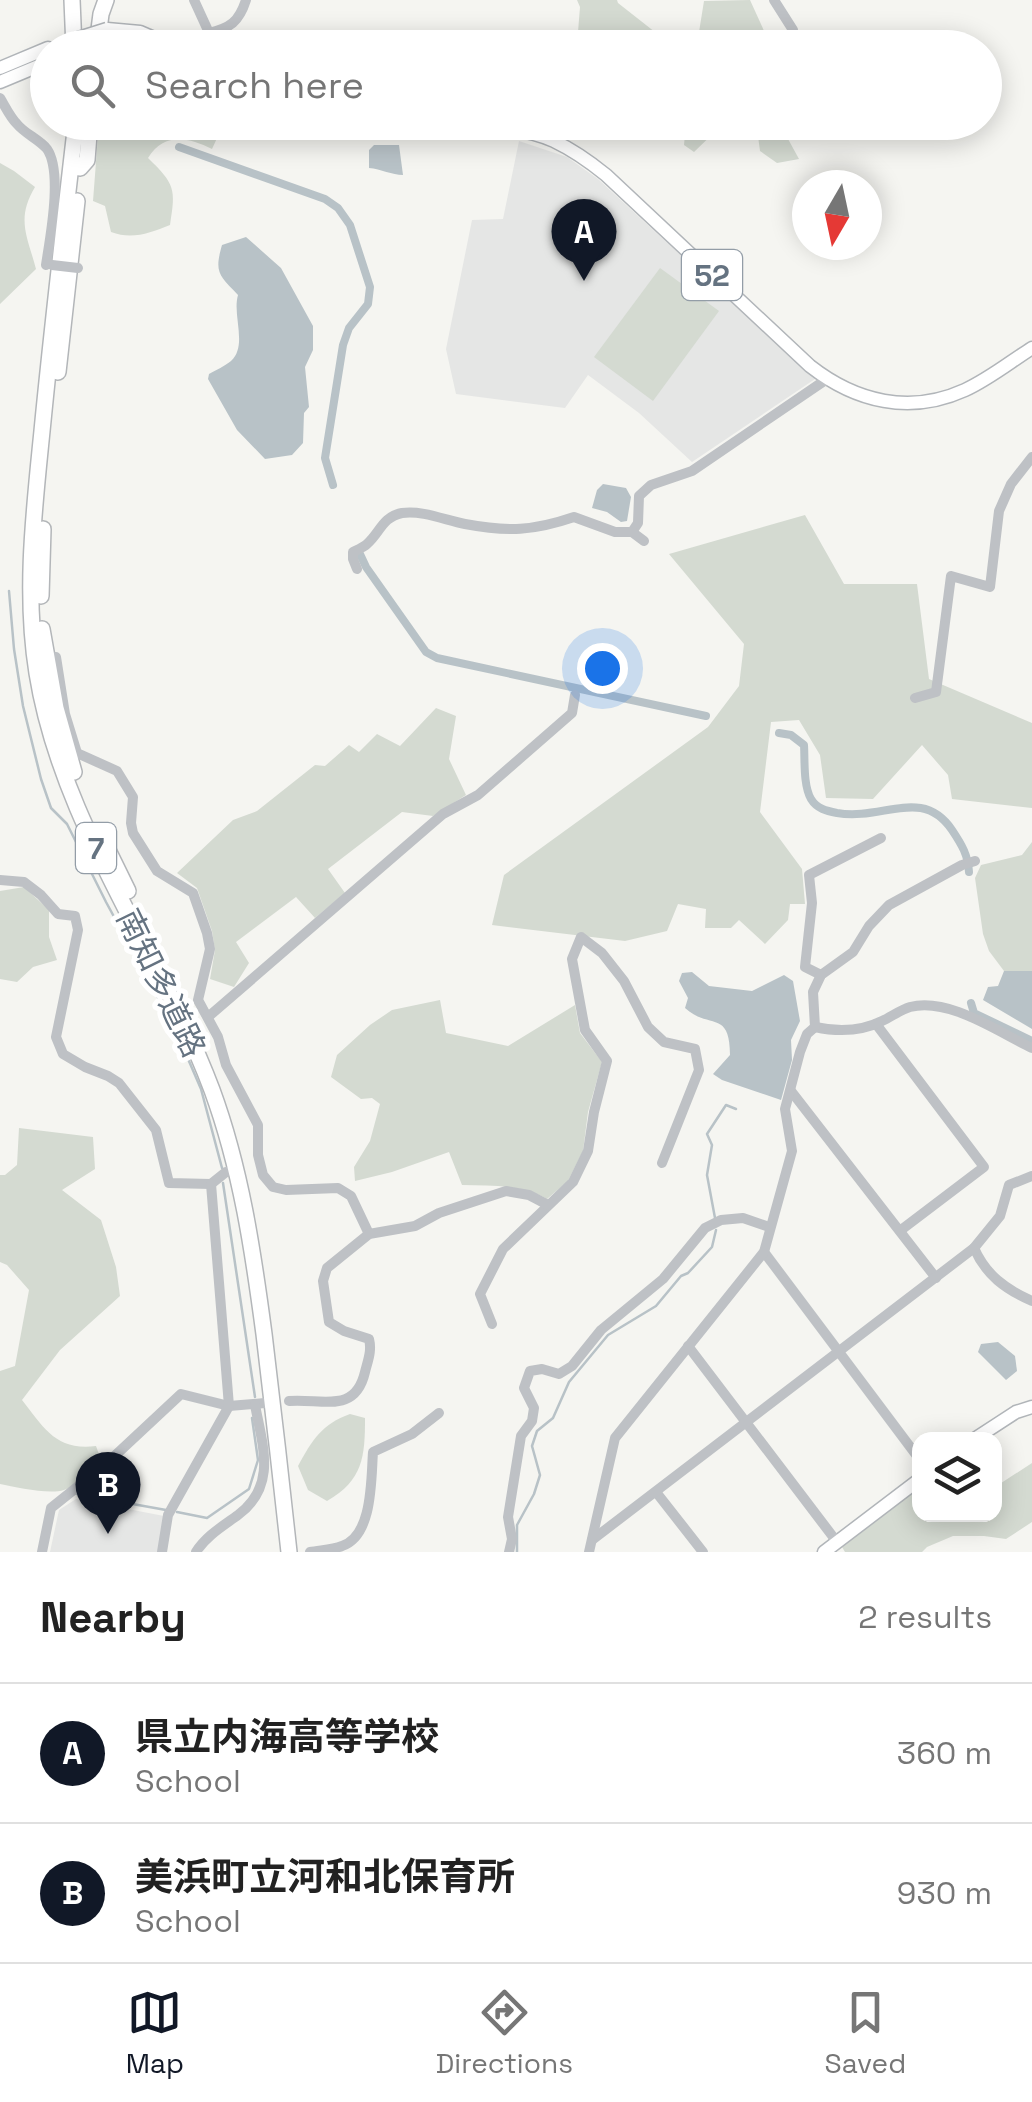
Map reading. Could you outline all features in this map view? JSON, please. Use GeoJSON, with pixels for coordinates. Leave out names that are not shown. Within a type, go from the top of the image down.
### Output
{"type":"FeatureCollection","features":[{"type":"Feature","properties":{"kind":"highway"},"geometry":{"type":"LineString","coordinates":[[72,0],[84,30]]}},
{"type":"Feature","properties":{"kind":"highway"},"geometry":{"type":"LineString","coordinates":[[82,0],[87,30]]}},
{"type":"Feature","properties":{"kind":"highway"},"geometry":{"type":"LineString","coordinates":[[90,30],[92,0]]}},
{"type":"Feature","properties":{"kind":"highway"},"geometry":{"type":"LineString","coordinates":[[95,30],[106,0]]}},
{"type":"Feature","properties":{"kind":"highway","name":"南知多道路"},"geometry":{"type":"LineString","coordinates":[[74,140],[31,558],[36,671],[44,713],[70,792],[176,1007],[212,1090],[235,1164],[255,1265],[289,1552]]}},
{"type":"Feature","properties":{"kind":"highway","name":"南知多道路"},"geometry":{"type":"LineString","coordinates":[[87,140],[87,160],[80,168],[44,517],[41,590],[46,663],[60,730],[83,795],[184,1000],[235,1128],[260,1241],[300,1552]]}},
{"type":"Feature","properties":{"kind":"main road"},"geometry":{"type":"LineString","coordinates":[[0,68],[30,56]]}},
{"type":"Feature","properties":{"kind":"main road"},"geometry":{"type":"LineString","coordinates":[[0,82],[30,70]]}},
{"type":"Feature","properties":{"kind":"main road","name":"52"},"geometry":{"type":"LineString","coordinates":[[552,140],[606,176],[789,347],[846,390],[890,402],[930,401],[966,390],[1031,351]]}},
{"type":"Feature","properties":{"kind":"main road"},"geometry":{"type":"LineString","coordinates":[[985,1432],[1032,1406]]}},
{"type":"Feature","properties":{"kind":"main road"},"geometry":{"type":"LineString","coordinates":[[824,1552],[912,1484]]}},
{"type":"Feature","properties":{"kind":"street"},"geometry":{"type":"LineString","coordinates":[[194,0],[208,30]]}},
{"type":"Feature","properties":{"kind":"street"},"geometry":{"type":"LineString","coordinates":[[221,30],[229,28],[242,13],[246,0]]}},
{"type":"Feature","properties":{"kind":"street"},"geometry":{"type":"LineString","coordinates":[[774,0],[793,30]]}},
{"type":"Feature","properties":{"kind":"street"},"geometry":{"type":"LineString","coordinates":[[0,98],[17,124],[30,135]]}},
{"type":"Feature","properties":{"kind":"street"},"geometry":{"type":"LineString","coordinates":[[35,140],[47,150],[52,164],[49,265],[78,268]]}},
{"type":"Feature","properties":{"kind":"street"},"geometry":{"type":"LineString","coordinates":[[632,532],[638,523],[639,496],[651,485],[692,470],[827,379]]}},
{"type":"Feature","properties":{"kind":"street"},"geometry":{"type":"LineString","coordinates":[[915,698],[936,692],[951,576],[990,587],[999,511],[1011,484],[1032,457]]}},
{"type":"Feature","properties":{"kind":"street"},"geometry":{"type":"LineString","coordinates":[[356,569],[353,552],[370,542],[384,521],[403,513],[516,530],[542,528],[574,516],[615,532],[632,532],[644,541]]}},
{"type":"Feature","properties":{"kind":"street"},"geometry":{"type":"LineString","coordinates":[[56,656],[65,714],[78,753],[116,771],[133,797],[133,832],[158,871],[193,892],[210,949],[198,1000],[258,1125],[263,1175],[272,1187],[286,1190],[338,1188],[351,1196],[369,1234]]}},
{"type":"Feature","properties":{"kind":"street"},"geometry":{"type":"LineString","coordinates":[[208,1017],[443,814],[478,794],[572,712],[575,695]]}},
{"type":"Feature","properties":{"kind":"street"},"geometry":{"type":"LineString","coordinates":[[821,975],[805,966],[812,902],[809,876],[881,838]]}},
{"type":"Feature","properties":{"kind":"street"},"geometry":{"type":"LineString","coordinates":[[590,1546],[615,1438],[764,1252],[792,1152],[785,1109],[800,1052],[814,1026],[814,992],[821,975],[854,952],[869,926],[889,905],[975,860]]}},
{"type":"Feature","properties":{"kind":"street"},"geometry":{"type":"LineString","coordinates":[[0,880],[24,882],[58,914],[75,916],[78,930],[56,1037],[63,1054],[119,1082],[156,1130],[169,1183],[212,1184],[226,1172]]}},
{"type":"Feature","properties":{"kind":"street"},"geometry":{"type":"LineString","coordinates":[[492,1324],[480,1294],[504,1249],[572,1182],[588,1152],[606,1061],[585,1030],[572,959],[580,938],[602,953],[624,981],[648,1027],[664,1042],[696,1049],[700,1070],[662,1163]]}},
{"type":"Feature","properties":{"kind":"street"},"geometry":{"type":"LineString","coordinates":[[814,1026],[835,1032],[858,1030],[909,1008],[926,1006],[965,1013],[1032,1048]]}},
{"type":"Feature","properties":{"kind":"street"},"geometry":{"type":"LineString","coordinates":[[876,1024],[984,1167],[901,1230]]}},
{"type":"Feature","properties":{"kind":"street"},"geometry":{"type":"LineString","coordinates":[[791,1091],[936,1278]]}},
{"type":"Feature","properties":{"kind":"street"},"geometry":{"type":"LineString","coordinates":[[590,1546],[974,1248],[1000,1216],[1009,1185],[1032,1176]]}},
{"type":"Feature","properties":{"kind":"street"},"geometry":{"type":"LineString","coordinates":[[162,1552],[168,1515],[229,1406],[212,1184]]}},
{"type":"Feature","properties":{"kind":"street"},"geometry":{"type":"LineString","coordinates":[[289,1401],[306,1399],[337,1404],[352,1396],[363,1381],[371,1348],[369,1339],[344,1332],[329,1322],[324,1282],[328,1268],[369,1234],[415,1226],[439,1212],[506,1191],[529,1195],[548,1205]]}},
{"type":"Feature","properties":{"kind":"street"},"geometry":{"type":"LineString","coordinates":[[509,1552],[512,1539],[508,1517],[521,1436],[532,1421],[534,1408],[524,1388],[530,1371],[542,1369],[559,1374],[572,1366],[601,1330],[663,1279],[704,1228],[721,1220],[742,1218],[769,1226]]}},
{"type":"Feature","properties":{"kind":"street"},"geometry":{"type":"LineString","coordinates":[[974,1248],[982,1267],[1014,1293],[1032,1301]]}},
{"type":"Feature","properties":{"kind":"street"},"geometry":{"type":"LineString","coordinates":[[764,1252],[912,1449]]}},
{"type":"Feature","properties":{"kind":"street"},"geometry":{"type":"LineString","coordinates":[[688,1346],[837,1542]]}},
{"type":"Feature","properties":{"kind":"street"},"geometry":{"type":"LineString","coordinates":[[42,1552],[51,1508],[106,1464],[180,1394],[229,1406],[260,1404],[266,1460],[254,1502],[212,1534],[196,1552]]}},
{"type":"Feature","properties":{"kind":"street"},"geometry":{"type":"LineString","coordinates":[[310,1552],[353,1540],[368,1514],[373,1452],[412,1434],[439,1413]]}},
{"type":"Feature","properties":{"kind":"street"},"geometry":{"type":"LineString","coordinates":[[656,1492],[703,1552]]}},
{"type":"Feature","properties":{"kind":"shaded area"},"geometry":{"type":"Polygon","coordinates":[[[577,0],[617,0],[652,30],[578,30],[577,0]]]}},
{"type":"Feature","properties":{"kind":"shaded area"},"geometry":{"type":"Polygon","coordinates":[[[750,0],[764,30],[699,30],[704,1],[750,0]]]}},
{"type":"Feature","properties":{"kind":"shaded area"},"geometry":{"type":"Polygon","coordinates":[[[98,140],[173,140],[161,144],[148,158],[171,188],[170,225],[134,235],[111,232],[105,206],[93,201],[98,140]]]}},
{"type":"Feature","properties":{"kind":"shaded area"},"geometry":{"type":"Polygon","coordinates":[[[183,140],[216,140],[212,149],[183,140]]]}},
{"type":"Feature","properties":{"kind":"shaded area"},"geometry":{"type":"Polygon","coordinates":[[[684,140],[706,140],[694,152],[684,145],[684,140]]]}},
{"type":"Feature","properties":{"kind":"shaded area"},"geometry":{"type":"Polygon","coordinates":[[[759,140],[789,140],[799,159],[777,163],[760,151],[759,140]]]}},
{"type":"Feature","properties":{"kind":"shaded area"},"geometry":{"type":"Polygon","coordinates":[[[519,141],[567,157],[598,179],[815,379],[692,462],[639,413],[588,375],[565,408],[456,394],[446,349],[472,220],[503,219],[519,141]]]}},
{"type":"Feature","properties":{"kind":"shaded area"},"geometry":{"type":"Polygon","coordinates":[[[374,145],[399,145],[403,175],[369,168],[369,150],[374,145]]]}},
{"type":"Feature","properties":{"kind":"shaded area"},"geometry":{"type":"Polygon","coordinates":[[[0,163],[35,187],[25,218],[36,269],[0,304],[0,163]]]}},
{"type":"Feature","properties":{"kind":"shaded area"},"geometry":{"type":"Polygon","coordinates":[[[246,237],[281,268],[313,326],[313,350],[305,367],[309,407],[304,413],[303,443],[292,455],[265,459],[237,430],[208,379],[209,374],[231,361],[239,339],[238,295],[226,283],[218,262],[222,245],[246,237]]]}},
{"type":"Feature","properties":{"kind":"shaded area"},"geometry":{"type":"Polygon","coordinates":[[[660,268],[719,311],[653,401],[594,357],[660,268]]]}},
{"type":"Feature","properties":{"kind":"shaded area"},"geometry":{"type":"Polygon","coordinates":[[[603,484],[626,488],[631,497],[627,521],[621,522],[592,508],[603,484]]]}},
{"type":"Feature","properties":{"kind":"shaded area"},"geometry":{"type":"Polygon","coordinates":[[[805,515],[844,584],[917,584],[929,679],[1032,723],[1032,808],[952,799],[948,775],[922,745],[873,799],[826,798],[820,755],[799,720],[771,722],[760,812],[802,869],[805,904],[790,904],[788,920],[765,944],[739,920],[731,928],[705,928],[706,909],[678,904],[667,931],[625,941],[492,925],[504,875],[708,727],[739,686],[744,644],[669,554],[805,515]]]}},
{"type":"Feature","properties":{"kind":"shaded area"},"geometry":{"type":"Polygon","coordinates":[[[436,708],[456,716],[449,759],[466,795],[433,816],[402,812],[328,869],[345,893],[315,918],[296,897],[236,942],[249,963],[234,987],[210,979],[215,950],[212,931],[197,888],[177,873],[233,820],[257,811],[315,765],[325,766],[349,745],[359,752],[377,734],[400,746],[436,708]]]}},
{"type":"Feature","properties":{"kind":"shaded area"},"geometry":{"type":"Polygon","coordinates":[[[1032,842],[1032,971],[1004,971],[989,951],[983,934],[975,878],[981,865],[1022,855],[1032,842]]]}},
{"type":"Feature","properties":{"kind":"shaded area"},"geometry":{"type":"Polygon","coordinates":[[[24,887],[49,910],[49,937],[57,960],[33,967],[17,982],[0,979],[0,891],[24,887]]]}},
{"type":"Feature","properties":{"kind":"shaded area"},"geometry":{"type":"Polygon","coordinates":[[[1004,971],[1032,971],[1032,1029],[983,1000],[988,987],[998,986],[1004,971]]]}},
{"type":"Feature","properties":{"kind":"shaded area"},"geometry":{"type":"Polygon","coordinates":[[[692,972],[709,986],[752,991],[784,975],[793,981],[800,1021],[791,1040],[792,1060],[781,1100],[713,1074],[730,1055],[729,1041],[722,1026],[685,1008],[688,998],[679,981],[682,973],[692,972]]]}},
{"type":"Feature","properties":{"kind":"shaded area"},"geometry":{"type":"Polygon","coordinates":[[[440,1000],[446,1033],[508,1046],[575,1005],[580,1033],[602,1062],[588,1112],[583,1151],[568,1181],[547,1199],[517,1188],[462,1185],[449,1152],[355,1181],[354,1167],[370,1141],[380,1104],[372,1098],[361,1099],[331,1077],[337,1055],[392,1010],[440,1000]]]}},
{"type":"Feature","properties":{"kind":"shaded area"},"geometry":{"type":"Polygon","coordinates":[[[19,1128],[93,1137],[95,1169],[62,1190],[101,1220],[116,1267],[120,1296],[60,1350],[22,1400],[61,1441],[96,1446],[101,1460],[74,1485],[58,1491],[0,1484],[0,1371],[15,1366],[29,1290],[0,1262],[0,1175],[17,1165],[19,1128]]]}},
{"type":"Feature","properties":{"kind":"shaded area"},"geometry":{"type":"Polygon","coordinates":[[[998,1342],[1015,1356],[1017,1371],[1006,1380],[978,1352],[981,1344],[998,1342]]]}},
{"type":"Feature","properties":{"kind":"shaded area"},"geometry":{"type":"Polygon","coordinates":[[[350,1414],[365,1418],[362,1456],[348,1485],[327,1501],[308,1490],[298,1466],[319,1434],[350,1414]]]}},
{"type":"Feature","properties":{"kind":"shaded area"},"geometry":{"type":"Polygon","coordinates":[[[1032,1463],[1032,1522],[1006,1539],[953,1536],[922,1552],[845,1552],[842,1547],[912,1492],[912,1522],[1002,1522],[1002,1482],[1032,1463]]]}},
{"type":"Feature","properties":{"kind":"shaded area"},"geometry":{"type":"Polygon","coordinates":[[[76,1499],[164,1516],[158,1552],[50,1552],[59,1510],[76,1499]]]}},
{"type":"Feature","properties":{"kind":"waterway"},"geometry":{"type":"LineString","coordinates":[[179,147],[325,199],[338,208],[350,225],[370,287],[368,304],[349,328],[343,345],[325,458],[333,485]]}},
{"type":"Feature","properties":{"kind":"waterway"},"geometry":{"type":"LineString","coordinates":[[359,552],[426,652],[437,658],[706,716]]}},
{"type":"Feature","properties":{"kind":"waterway"},"geometry":{"type":"LineString","coordinates":[[9,591],[23,706],[51,808],[67,824],[176,1031],[201,1089],[222,1168]]}},
{"type":"Feature","properties":{"kind":"waterway"},"geometry":{"type":"LineString","coordinates":[[779,733],[791,735],[804,745],[807,787],[816,805],[854,814],[915,807],[928,810],[952,830],[964,850],[969,872]]}},
{"type":"Feature","properties":{"kind":"waterway"},"geometry":{"type":"LineString","coordinates":[[971,1003],[974,1013],[1032,1041]]}},
{"type":"Feature","properties":{"kind":"waterway"},"geometry":{"type":"LineString","coordinates":[[715,1218],[707,1175],[712,1145],[707,1134],[726,1105],[736,1109]]}},
{"type":"Feature","properties":{"kind":"waterway"},"geometry":{"type":"LineString","coordinates":[[223,1183],[255,1397]]}},
{"type":"Feature","properties":{"kind":"waterway"},"geometry":{"type":"LineString","coordinates":[[517,1552],[517,1525],[540,1475],[532,1446],[537,1431],[553,1418],[569,1382],[608,1335],[656,1306],[712,1247],[716,1230]]}},
{"type":"Feature","properties":{"kind":"waterway"},"geometry":{"type":"LineString","coordinates":[[177,1512],[207,1518],[249,1489],[258,1460],[252,1418]]}},
{"type":"Feature","properties":{"kind":"waterway"},"geometry":{"type":"LineString","coordinates":[[77,1494],[166,1510]]}},
{"type":"Feature","properties":{"kind":"place","name":"県立内海高等学校"},"geometry":{"type":"Point","coordinates":[584,281]}},
{"type":"Feature","properties":{"kind":"place","name":"美浜町立河和北保育所"},"geometry":{"type":"Point","coordinates":[108,1534]}}]}
